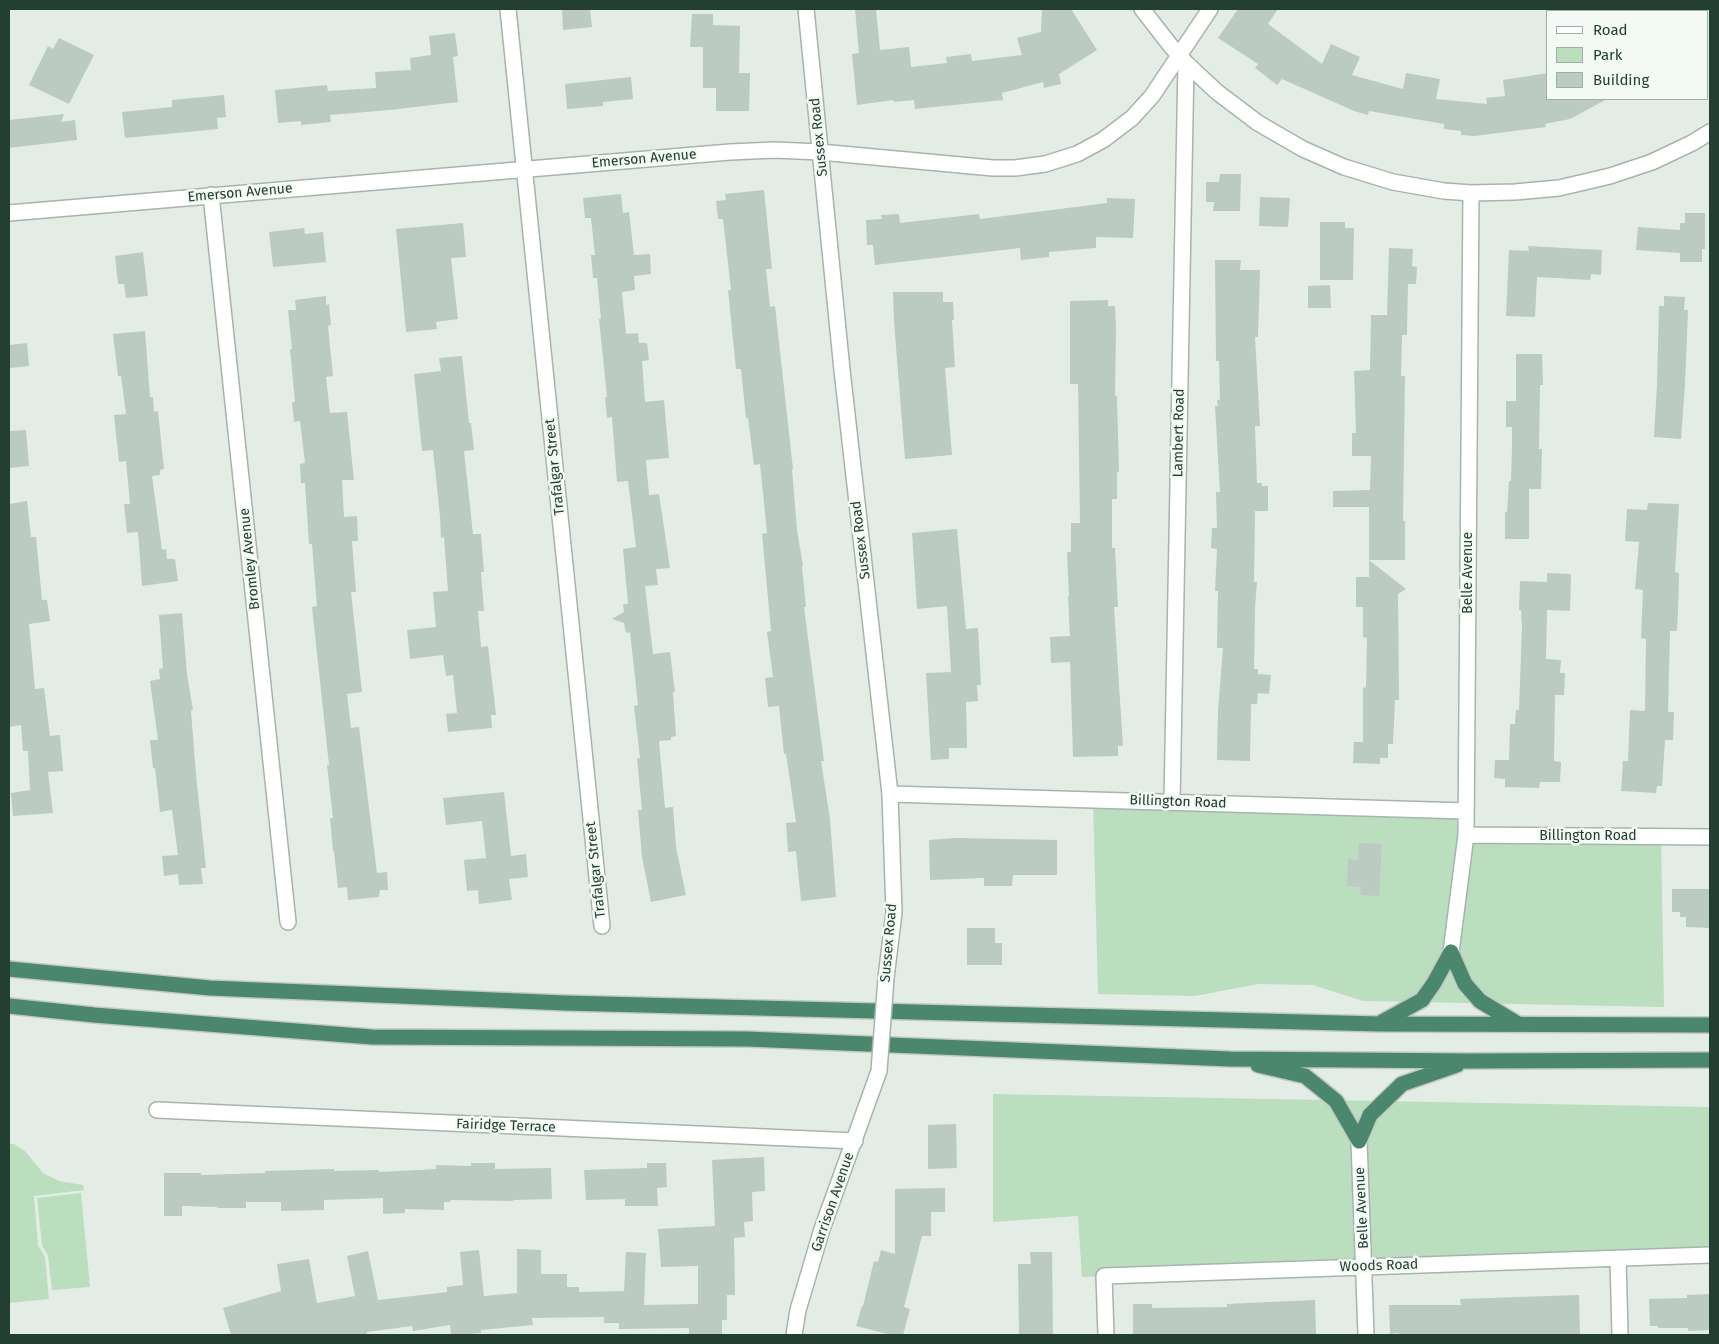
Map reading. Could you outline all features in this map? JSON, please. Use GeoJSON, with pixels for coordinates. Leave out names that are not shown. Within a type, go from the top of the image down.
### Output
{"type":"FeatureCollection","features":[{"type":"Feature","properties":{"kind":"highway"},"geometry":{"type":"LineString","coordinates":[[1380,1024],[1422,1000],[1434,983],[1450,952]]}},
{"type":"Feature","properties":{"kind":"highway"},"geometry":{"type":"LineString","coordinates":[[1450,952],[1465,984],[1480,1001],[1518,1024]]}},
{"type":"Feature","properties":{"kind":"highway"},"geometry":{"type":"LineString","coordinates":[[9,969],[210,988],[565,1003],[1380,1024],[1710,1026]]}},
{"type":"Feature","properties":{"kind":"highway"},"geometry":{"type":"LineString","coordinates":[[9,1006],[152,1020],[372,1037],[747,1039],[1230,1059],[1469,1061],[1710,1060]]}},
{"type":"Feature","properties":{"kind":"highway"},"geometry":{"type":"LineString","coordinates":[[1230,1059],[1304,1076],[1336,1102],[1359,1142]]}},
{"type":"Feature","properties":{"kind":"highway"},"geometry":{"type":"LineString","coordinates":[[1359,1142],[1370,1115],[1402,1084],[1469,1061]]}},
{"type":"Feature","properties":{"kind":"street","name":"Trafalgar Street"},"geometry":{"type":"LineString","coordinates":[[508,9],[602,926]]}},
{"type":"Feature","properties":{"kind":"street","name":"Sussex Road"},"geometry":{"type":"LineString","coordinates":[[806,9],[842,370],[890,794],[894,912],[886,978],[879,1071]]}},
{"type":"Feature","properties":{"kind":"street"},"geometry":{"type":"LineString","coordinates":[[1142,9],[1183,59],[1217,92],[1258,124],[1303,149],[1344,167],[1394,182],[1444,191],[1471,193],[1560,188],[1610,176],[1652,162],[1692,143],[1710,132]]}},
{"type":"Feature","properties":{"kind":"street","name":"Emerson Avenue"},"geometry":{"type":"LineString","coordinates":[[9,213],[730,152],[775,150],[820,152],[994,168],[1015,168],[1045,164],[1077,154],[1103,140],[1132,118],[1183,59],[1210,9]]}},
{"type":"Feature","properties":{"kind":"street","name":"Lambert Road"},"geometry":{"type":"LineString","coordinates":[[1172,802],[1183,59]]}},
{"type":"Feature","properties":{"kind":"street","name":"Belle Avenue"},"geometry":{"type":"LineString","coordinates":[[1450,952],[1466,836],[1471,193]]}},
{"type":"Feature","properties":{"kind":"street","name":"Bromley Avenue"},"geometry":{"type":"LineString","coordinates":[[211,195],[288,922]]}},
{"type":"Feature","properties":{"kind":"street","name":"Billington Road"},"geometry":{"type":"LineString","coordinates":[[890,794],[1466,811]]}},
{"type":"Feature","properties":{"kind":"street","name":"Billington Road"},"geometry":{"type":"LineString","coordinates":[[1466,836],[1710,837]]}},
{"type":"Feature","properties":{"kind":"street","name":"Garrison Avenue"},"geometry":{"type":"LineString","coordinates":[[794,1335],[798,1310],[822,1229],[879,1071]]}},
{"type":"Feature","properties":{"kind":"street","name":"Fairidge Terrace"},"geometry":{"type":"LineString","coordinates":[[157,1110],[855,1141]]}},
{"type":"Feature","properties":{"kind":"street","name":"Belle Avenue"},"geometry":{"type":"LineString","coordinates":[[1359,1142],[1366,1335]]}},
{"type":"Feature","properties":{"kind":"street","name":"Woods Road"},"geometry":{"type":"LineString","coordinates":[[1106,1333],[1104,1276],[1710,1254]]}},
{"type":"Feature","properties":{"kind":"street"},"geometry":{"type":"LineString","coordinates":[[1618,1258],[1620,1335]]}},
{"type":"Feature","properties":{"kind":"green space"},"geometry":{"type":"Polygon","coordinates":[[[1093,800],[1466,811],[1466,835],[1661,836],[1664,1007],[1363,1001],[1313,985],[1258,984],[1195,996],[1098,994],[1093,800]]]}},
{"type":"Feature","properties":{"kind":"green space"},"geometry":{"type":"Polygon","coordinates":[[[993,1094],[1710,1107],[1710,1255],[1082,1277],[1078,1216],[993,1222],[993,1094]]]}},
{"type":"Feature","properties":{"kind":"green space"},"geometry":{"type":"Polygon","coordinates":[[[9,1144],[14,1144],[25,1151],[43,1173],[59,1181],[83,1185],[84,1190],[34,1196],[38,1245],[45,1257],[49,1299],[9,1303],[9,1144]]]}},
{"type":"Feature","properties":{"kind":"green space"},"geometry":{"type":"Polygon","coordinates":[[[81,1193],[90,1287],[52,1290],[48,1256],[42,1245],[37,1198],[81,1193]]]}},
{"type":"Feature","properties":{"kind":"building"},"geometry":{"type":"Polygon","coordinates":[[[562,9],[590,9],[592,27],[563,30],[562,9]]]}},
{"type":"Feature","properties":{"kind":"building"},"geometry":{"type":"Polygon","coordinates":[[[855,9],[876,9],[880,50],[909,47],[911,67],[947,63],[946,57],[971,54],[972,61],[1022,55],[1017,38],[1041,32],[1042,9],[1071,9],[1097,50],[1059,74],[1061,84],[1044,88],[1043,82],[1002,93],[1003,100],[915,109],[914,100],[894,102],[893,100],[857,105],[852,54],[859,53],[855,9]]]}},
{"type":"Feature","properties":{"kind":"building"},"geometry":{"type":"Polygon","coordinates":[[[1238,9],[1278,9],[1268,24],[1322,64],[1331,44],[1360,57],[1352,75],[1403,89],[1406,73],[1440,79],[1436,99],[1487,104],[1486,98],[1505,96],[1503,80],[1546,73],[1546,100],[1605,100],[1570,119],[1545,124],[1546,127],[1474,136],[1461,135],[1461,131],[1444,129],[1444,124],[1369,111],[1368,115],[1354,111],[1282,79],[1277,85],[1255,68],[1258,64],[1218,38],[1238,9]]]}},
{"type":"Feature","properties":{"kind":"building"},"geometry":{"type":"Polygon","coordinates":[[[692,14],[713,14],[713,25],[740,26],[739,73],[750,73],[749,111],[716,111],[716,88],[703,88],[703,47],[690,47],[692,14]]]}},
{"type":"Feature","properties":{"kind":"building"},"geometry":{"type":"Polygon","coordinates":[[[455,33],[458,56],[453,57],[458,102],[330,115],[331,122],[301,125],[301,121],[278,123],[275,90],[327,85],[328,91],[376,88],[375,72],[411,70],[410,58],[431,55],[429,36],[455,33]]]}},
{"type":"Feature","properties":{"kind":"building"},"geometry":{"type":"Polygon","coordinates":[[[59,38],[94,55],[69,104],[29,85],[48,46],[53,49],[59,38]]]}},
{"type":"Feature","properties":{"kind":"building"},"geometry":{"type":"Polygon","coordinates":[[[631,77],[633,99],[603,102],[603,106],[567,109],[565,84],[631,77]]]}},
{"type":"Feature","properties":{"kind":"building"},"geometry":{"type":"Polygon","coordinates":[[[224,95],[226,117],[217,118],[218,129],[125,138],[122,112],[172,107],[172,100],[224,95]]]}},
{"type":"Feature","properties":{"kind":"building"},"geometry":{"type":"Polygon","coordinates":[[[64,114],[61,122],[75,120],[77,140],[9,148],[9,120],[64,114]]]}},
{"type":"Feature","properties":{"kind":"building"},"geometry":{"type":"Polygon","coordinates":[[[1220,174],[1241,174],[1240,211],[1213,211],[1214,202],[1206,202],[1206,182],[1219,182],[1220,174]]]}},
{"type":"Feature","properties":{"kind":"building"},"geometry":{"type":"Polygon","coordinates":[[[764,190],[772,269],[766,269],[770,307],[775,306],[793,469],[797,530],[803,566],[806,607],[804,607],[824,761],[821,761],[830,819],[836,897],[801,901],[796,851],[788,852],[786,823],[796,822],[786,754],[784,754],[779,706],[768,707],[765,678],[773,677],[767,632],[771,631],[762,534],[767,533],[760,464],[754,465],[748,418],[746,418],[741,369],[736,369],[728,290],[731,290],[723,219],[718,219],[716,201],[726,200],[725,194],[764,190]]]}},
{"type":"Feature","properties":{"kind":"building"},"geometry":{"type":"Polygon","coordinates":[[[621,194],[623,213],[629,212],[634,255],[650,254],[651,274],[634,276],[635,290],[622,292],[626,334],[638,333],[639,343],[647,343],[649,360],[642,361],[645,402],[664,400],[669,458],[646,460],[649,495],[659,494],[670,568],[656,569],[658,585],[645,586],[653,654],[670,652],[675,692],[673,692],[676,736],[671,737],[671,740],[659,741],[665,808],[673,807],[676,847],[686,895],[651,902],[642,857],[638,810],[642,810],[637,759],[640,758],[634,706],[638,705],[630,632],[626,633],[624,623],[612,619],[624,612],[623,604],[628,604],[623,549],[636,547],[628,481],[617,482],[612,417],[607,418],[597,278],[593,278],[591,255],[595,255],[591,218],[585,218],[583,198],[621,194]]]}},
{"type":"Feature","properties":{"kind":"building"},"geometry":{"type":"Polygon","coordinates":[[[1260,197],[1290,198],[1288,227],[1259,226],[1260,197]]]}},
{"type":"Feature","properties":{"kind":"building"},"geometry":{"type":"Polygon","coordinates":[[[1107,198],[1135,199],[1133,238],[1096,237],[1096,248],[1049,252],[1049,257],[1021,260],[1020,248],[875,265],[873,245],[867,245],[866,220],[882,219],[881,215],[899,214],[900,223],[979,214],[980,219],[1107,203],[1107,198]]]}},
{"type":"Feature","properties":{"kind":"building"},"geometry":{"type":"Polygon","coordinates":[[[1685,213],[1705,213],[1705,249],[1702,249],[1702,262],[1680,262],[1680,253],[1636,250],[1638,227],[1680,230],[1680,223],[1685,223],[1685,213]]]}},
{"type":"Feature","properties":{"kind":"building"},"geometry":{"type":"Polygon","coordinates":[[[1320,222],[1345,222],[1345,228],[1354,228],[1353,280],[1320,280],[1320,222]]]}},
{"type":"Feature","properties":{"kind":"building"},"geometry":{"type":"Polygon","coordinates":[[[463,223],[466,257],[451,258],[458,319],[436,322],[437,329],[406,332],[396,229],[463,223]]]}},
{"type":"Feature","properties":{"kind":"building"},"geometry":{"type":"Polygon","coordinates":[[[304,228],[305,234],[323,232],[326,262],[273,267],[269,232],[304,228]]]}},
{"type":"Feature","properties":{"kind":"building"},"geometry":{"type":"Polygon","coordinates":[[[1528,246],[1602,250],[1601,275],[1591,274],[1590,280],[1537,277],[1535,317],[1506,316],[1509,250],[1529,251],[1528,246]]]}},
{"type":"Feature","properties":{"kind":"building"},"geometry":{"type":"Polygon","coordinates":[[[1389,248],[1413,249],[1412,266],[1417,267],[1416,284],[1408,284],[1407,335],[1402,335],[1401,376],[1405,376],[1403,521],[1405,521],[1405,560],[1369,560],[1369,507],[1333,507],[1333,491],[1370,490],[1371,456],[1352,456],[1352,433],[1356,433],[1354,371],[1370,370],[1371,315],[1387,315],[1389,248]]]}},
{"type":"Feature","properties":{"kind":"building"},"geometry":{"type":"Polygon","coordinates":[[[143,252],[148,296],[126,298],[124,284],[118,284],[115,256],[143,252]]]}},
{"type":"Feature","properties":{"kind":"building"},"geometry":{"type":"Polygon","coordinates":[[[1215,260],[1241,260],[1240,270],[1260,270],[1258,337],[1255,337],[1260,426],[1255,426],[1257,483],[1262,483],[1262,486],[1268,486],[1268,511],[1255,511],[1254,582],[1257,582],[1254,669],[1258,669],[1258,674],[1271,675],[1269,694],[1258,693],[1257,704],[1251,704],[1250,761],[1217,760],[1218,711],[1223,648],[1217,648],[1218,591],[1215,591],[1217,549],[1211,548],[1212,528],[1217,528],[1216,492],[1220,492],[1215,406],[1218,406],[1217,400],[1220,400],[1219,361],[1216,361],[1215,260]]]}},
{"type":"Feature","properties":{"kind":"building"},"geometry":{"type":"Polygon","coordinates":[[[1330,285],[1331,308],[1308,308],[1308,286],[1330,285]]]}},
{"type":"Feature","properties":{"kind":"building"},"geometry":{"type":"Polygon","coordinates":[[[893,292],[943,292],[943,302],[953,302],[954,320],[952,320],[955,367],[945,368],[952,455],[905,459],[893,292]]]}},
{"type":"Feature","properties":{"kind":"building"},"geometry":{"type":"Polygon","coordinates":[[[326,296],[326,305],[329,304],[331,325],[328,326],[333,376],[326,377],[330,413],[347,412],[354,480],[342,480],[344,517],[357,516],[358,541],[352,541],[356,592],[351,592],[362,692],[347,694],[351,728],[359,727],[377,873],[387,872],[388,890],[380,890],[379,897],[348,900],[347,887],[338,888],[333,851],[330,818],[333,818],[327,765],[329,765],[312,607],[317,606],[312,544],[309,544],[305,483],[301,483],[300,464],[305,463],[300,421],[294,422],[292,402],[295,402],[288,310],[296,310],[295,300],[326,296]]]}},
{"type":"Feature","properties":{"kind":"building"},"geometry":{"type":"Polygon","coordinates":[[[1664,296],[1685,297],[1684,310],[1688,310],[1681,439],[1654,437],[1659,306],[1664,306],[1664,296]]]}},
{"type":"Feature","properties":{"kind":"building"},"geometry":{"type":"Polygon","coordinates":[[[1108,300],[1108,306],[1115,306],[1116,330],[1115,396],[1117,396],[1119,472],[1117,472],[1117,499],[1112,499],[1112,548],[1115,548],[1118,607],[1114,607],[1123,746],[1118,746],[1118,756],[1073,757],[1070,662],[1051,663],[1050,637],[1070,636],[1067,552],[1071,552],[1071,523],[1080,523],[1078,384],[1070,384],[1070,301],[1108,300]]]}},
{"type":"Feature","properties":{"kind":"building"},"geometry":{"type":"Polygon","coordinates":[[[145,331],[150,397],[153,397],[154,412],[158,411],[164,469],[160,470],[160,475],[152,476],[162,550],[166,549],[167,559],[175,559],[178,581],[142,586],[138,532],[127,533],[124,504],[130,504],[126,461],[119,462],[114,415],[126,414],[121,376],[118,376],[113,334],[145,331]]]}},
{"type":"Feature","properties":{"kind":"building"},"geometry":{"type":"Polygon","coordinates":[[[27,343],[29,366],[9,368],[9,345],[27,343]]]}},
{"type":"Feature","properties":{"kind":"building"},"geometry":{"type":"Polygon","coordinates":[[[1516,354],[1542,354],[1543,385],[1540,385],[1539,449],[1542,449],[1541,489],[1529,489],[1529,539],[1505,539],[1505,512],[1507,512],[1509,481],[1511,481],[1512,449],[1512,427],[1506,427],[1506,401],[1516,401],[1516,354]]]}},
{"type":"Feature","properties":{"kind":"building"},"geometry":{"type":"Polygon","coordinates":[[[462,356],[469,423],[471,423],[474,450],[464,451],[473,534],[481,534],[484,572],[481,572],[484,611],[478,611],[481,647],[488,646],[496,715],[491,715],[492,728],[448,732],[446,714],[457,713],[453,675],[446,676],[443,655],[410,659],[407,630],[436,627],[433,592],[448,591],[444,537],[441,538],[433,450],[422,451],[414,374],[441,371],[439,358],[462,356]]]}},
{"type":"Feature","properties":{"kind":"building"},"geometry":{"type":"Polygon","coordinates":[[[26,430],[29,466],[9,468],[9,431],[26,430]]]}},
{"type":"Feature","properties":{"kind":"building"},"geometry":{"type":"Polygon","coordinates":[[[27,501],[31,537],[36,537],[42,600],[47,600],[50,621],[29,624],[35,689],[44,688],[50,736],[60,735],[63,771],[48,772],[53,813],[13,816],[11,793],[30,790],[28,751],[23,751],[21,725],[9,727],[9,504],[27,501]]]}},
{"type":"Feature","properties":{"kind":"building"},"geometry":{"type":"Polygon","coordinates":[[[1648,503],[1679,504],[1675,572],[1679,573],[1677,631],[1670,631],[1668,712],[1674,712],[1673,740],[1665,740],[1662,786],[1657,786],[1656,793],[1621,791],[1623,761],[1628,761],[1630,710],[1645,711],[1646,639],[1641,638],[1643,590],[1635,589],[1639,542],[1625,541],[1627,509],[1647,510],[1648,503]]]}},
{"type":"Feature","properties":{"kind":"building"},"geometry":{"type":"Polygon","coordinates":[[[957,529],[966,629],[978,628],[981,685],[977,685],[978,701],[966,702],[967,748],[949,748],[949,759],[931,760],[926,673],[951,672],[947,606],[917,609],[912,533],[957,529]]]}},
{"type":"Feature","properties":{"kind":"building"},"geometry":{"type":"Polygon","coordinates":[[[1369,560],[1406,589],[1398,594],[1399,700],[1395,700],[1393,744],[1388,744],[1388,758],[1380,758],[1380,764],[1353,763],[1354,742],[1363,742],[1363,688],[1366,687],[1367,638],[1363,637],[1363,607],[1356,607],[1356,577],[1369,577],[1369,560]]]}},
{"type":"Feature","properties":{"kind":"building"},"geometry":{"type":"Polygon","coordinates":[[[1547,573],[1571,574],[1570,611],[1547,610],[1546,659],[1561,660],[1560,673],[1565,673],[1564,695],[1555,695],[1554,761],[1561,762],[1560,782],[1540,782],[1539,788],[1505,787],[1505,779],[1494,778],[1495,760],[1509,760],[1510,724],[1515,724],[1516,710],[1519,710],[1522,626],[1521,610],[1519,610],[1520,581],[1547,582],[1547,573]]]}},
{"type":"Feature","properties":{"kind":"building"},"geometry":{"type":"Polygon","coordinates":[[[182,613],[187,674],[193,710],[191,711],[196,775],[206,868],[201,868],[203,884],[179,885],[178,874],[164,876],[162,856],[178,855],[172,810],[160,812],[150,740],[158,740],[150,681],[160,679],[159,669],[163,668],[159,615],[182,613]]]}},
{"type":"Feature","properties":{"kind":"building"},"geometry":{"type":"Polygon","coordinates":[[[504,792],[511,856],[526,854],[528,877],[509,879],[512,900],[479,904],[478,890],[467,891],[464,860],[486,858],[482,821],[446,825],[443,798],[504,792]]]}},
{"type":"Feature","properties":{"kind":"building"},"geometry":{"type":"Polygon","coordinates":[[[956,838],[1057,840],[1057,875],[1013,875],[1012,886],[984,886],[984,878],[930,880],[929,840],[956,838]]]}},
{"type":"Feature","properties":{"kind":"building"},"geometry":{"type":"Polygon","coordinates":[[[1359,843],[1382,844],[1379,896],[1360,895],[1361,887],[1347,886],[1348,859],[1358,860],[1359,843]]]}},
{"type":"Feature","properties":{"kind":"building"},"geometry":{"type":"Polygon","coordinates":[[[1672,889],[1710,889],[1710,928],[1686,927],[1686,917],[1680,917],[1680,912],[1672,912],[1672,889]]]}},
{"type":"Feature","properties":{"kind":"building"},"geometry":{"type":"Polygon","coordinates":[[[967,928],[995,928],[995,943],[1002,943],[1002,965],[967,965],[967,928]]]}},
{"type":"Feature","properties":{"kind":"building"},"geometry":{"type":"Polygon","coordinates":[[[956,1124],[957,1168],[928,1169],[928,1125],[956,1124]]]}},
{"type":"Feature","properties":{"kind":"building"},"geometry":{"type":"Polygon","coordinates":[[[764,1157],[765,1191],[752,1192],[753,1221],[744,1222],[745,1237],[734,1238],[735,1295],[727,1295],[727,1320],[722,1320],[722,1335],[689,1335],[689,1328],[619,1329],[619,1323],[604,1323],[604,1317],[532,1318],[533,1325],[481,1330],[481,1333],[457,1335],[451,1335],[450,1325],[413,1331],[412,1326],[367,1332],[367,1335],[231,1335],[223,1308],[281,1291],[277,1264],[309,1259],[317,1303],[355,1296],[347,1256],[368,1251],[378,1300],[447,1292],[447,1287],[463,1285],[460,1252],[479,1250],[484,1296],[517,1293],[517,1249],[541,1250],[541,1274],[567,1274],[567,1287],[579,1287],[579,1292],[624,1291],[626,1252],[646,1253],[644,1305],[698,1304],[698,1266],[661,1267],[658,1229],[715,1226],[712,1160],[764,1157]]]}},
{"type":"Feature","properties":{"kind":"building"},"geometry":{"type":"Polygon","coordinates":[[[471,1163],[495,1163],[495,1169],[551,1168],[552,1199],[513,1201],[451,1200],[450,1202],[444,1202],[444,1210],[405,1209],[405,1213],[383,1214],[383,1198],[324,1200],[324,1210],[281,1211],[281,1202],[246,1202],[246,1208],[182,1206],[182,1216],[164,1216],[164,1173],[201,1173],[201,1175],[334,1169],[334,1171],[379,1170],[379,1172],[436,1169],[436,1165],[471,1166],[471,1163]]]}},
{"type":"Feature","properties":{"kind":"building"},"geometry":{"type":"Polygon","coordinates":[[[647,1163],[666,1163],[667,1187],[657,1188],[658,1206],[625,1206],[625,1199],[586,1200],[584,1170],[647,1168],[647,1163]]]}},
{"type":"Feature","properties":{"kind":"building"},"geometry":{"type":"Polygon","coordinates":[[[945,1188],[945,1212],[931,1212],[931,1236],[922,1236],[904,1307],[910,1309],[903,1335],[891,1335],[856,1326],[874,1261],[878,1262],[881,1250],[895,1254],[895,1189],[945,1188]]]}},
{"type":"Feature","properties":{"kind":"building"},"geometry":{"type":"Polygon","coordinates":[[[1030,1252],[1052,1252],[1053,1335],[1019,1335],[1018,1264],[1031,1264],[1030,1252]]]}},
{"type":"Feature","properties":{"kind":"building"},"geometry":{"type":"Polygon","coordinates":[[[1710,1294],[1710,1330],[1688,1331],[1688,1328],[1658,1328],[1658,1326],[1650,1326],[1649,1299],[1687,1298],[1687,1295],[1710,1294]]]}},
{"type":"Feature","properties":{"kind":"building"},"geometry":{"type":"Polygon","coordinates":[[[1579,1295],[1580,1335],[1390,1334],[1389,1305],[1461,1305],[1460,1299],[1579,1295]]]}},
{"type":"Feature","properties":{"kind":"building"},"geometry":{"type":"Polygon","coordinates":[[[1315,1300],[1316,1334],[1133,1335],[1133,1304],[1152,1304],[1152,1308],[1227,1307],[1227,1304],[1315,1300]]]}}]}
